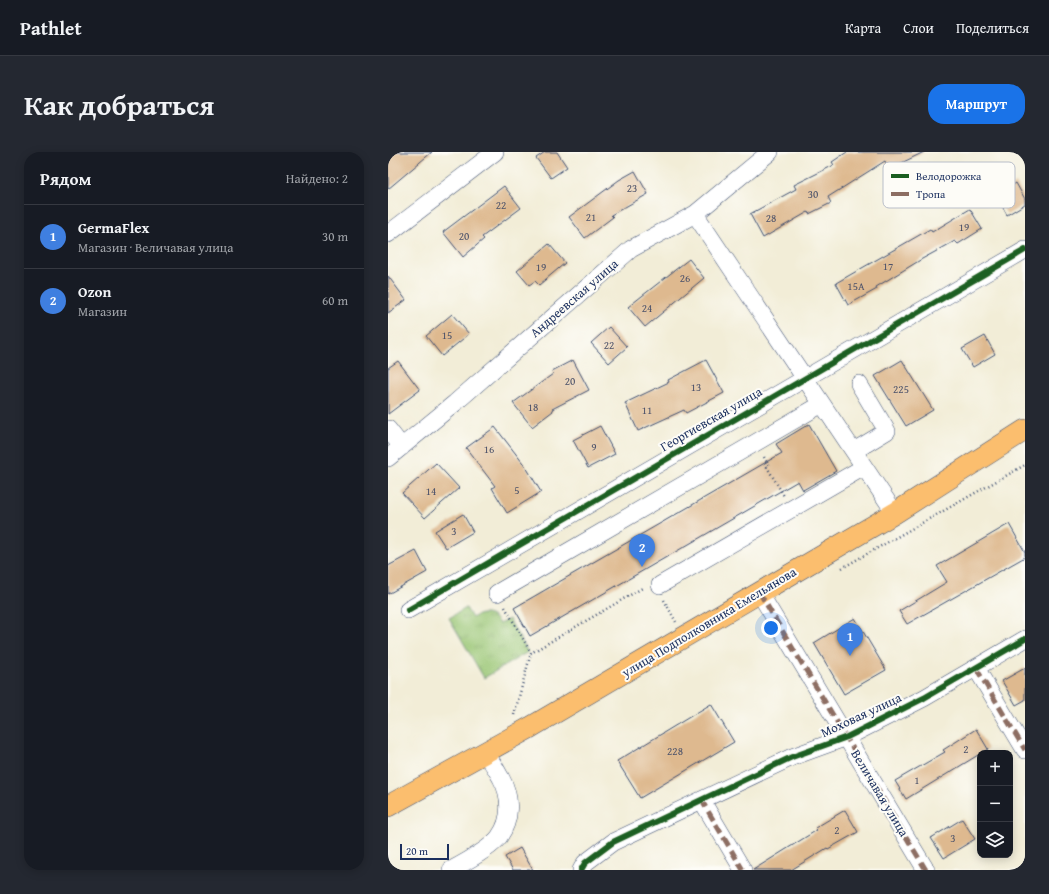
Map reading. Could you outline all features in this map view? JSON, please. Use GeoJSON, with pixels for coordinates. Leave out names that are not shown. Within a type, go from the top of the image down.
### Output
{"type":"FeatureCollection","features":[{"type":"Feature","properties":{"kind":"main road","name":"улица Подполковника Емельянова"},"geometry":{"type":"LineString","coordinates":[[388,806],[483,754],[895,513],[1025,430]]}},
{"type":"Feature","properties":{"kind":"street"},"geometry":{"type":"LineString","coordinates":[[388,234],[495,152]]}},
{"type":"Feature","properties":{"kind":"street","name":"Андреевская улица"},"geometry":{"type":"LineString","coordinates":[[388,458],[455,403],[630,249],[695,214],[770,152]]}},
{"type":"Feature","properties":{"kind":"street"},"geometry":{"type":"LineString","coordinates":[[695,214],[895,513]]}},
{"type":"Feature","properties":{"kind":"street","name":"Георгиевская улица"},"geometry":{"type":"LineString","coordinates":[[408,610],[1025,250]]}},
{"type":"Feature","properties":{"kind":"street"},"geometry":{"type":"LineString","coordinates":[[854,452],[887,431],[859,384]]}},
{"type":"Feature","properties":{"kind":"street"},"geometry":{"type":"LineString","coordinates":[[497,593],[822,404]]}},
{"type":"Feature","properties":{"kind":"street"},"geometry":{"type":"LineString","coordinates":[[388,429],[402,446]]}},
{"type":"Feature","properties":{"kind":"street"},"geometry":{"type":"LineString","coordinates":[[658,586],[864,467]]}},
{"type":"Feature","properties":{"kind":"street","name":"Величавая улица"},"geometry":{"type":"LineString","coordinates":[[759,592],[926,870]]}},
{"type":"Feature","properties":{"kind":"street","name":"Моховая улица"},"geometry":{"type":"LineString","coordinates":[[581,870],[585,863],[613,842],[792,757],[847,737],[924,698],[1025,639]]}},
{"type":"Feature","properties":{"kind":"street"},"geometry":{"type":"LineString","coordinates":[[976,668],[1025,750]]}},
{"type":"Feature","properties":{"kind":"street"},"geometry":{"type":"LineString","coordinates":[[451,870],[473,858],[499,837],[509,815],[506,788],[491,761],[483,754]]}},
{"type":"Feature","properties":{"kind":"street"},"geometry":{"type":"LineString","coordinates":[[702,801],[743,870]]}},
{"type":"Feature","properties":{"kind":"path"},"geometry":{"type":"LineString","coordinates":[[756,442],[770,466],[767,467],[791,509]]}},
{"type":"Feature","properties":{"kind":"path"},"geometry":{"type":"LineString","coordinates":[[838,570],[1025,465]]}},
{"type":"Feature","properties":{"kind":"path"},"geometry":{"type":"LineString","coordinates":[[512,723],[531,653],[653,582],[658,586],[684,636]]}},
{"type":"Feature","properties":{"kind":"path"},"geometry":{"type":"LineString","coordinates":[[497,593],[531,653]]}},
{"type":"Feature","properties":{"kind":"green space"},"geometry":{"type":"Polygon","coordinates":[[[466,608],[472,618],[480,614],[487,614],[494,617],[499,624],[509,619],[528,652],[484,678],[449,618],[466,608]]]}},
{"type":"Feature","properties":{"kind":"building"},"geometry":{"type":"Polygon","coordinates":[[[388,152],[432,152],[388,189],[388,152]]]}},
{"type":"Feature","properties":{"kind":"building"},"geometry":{"type":"Polygon","coordinates":[[[545,152],[557,152],[567,167],[551,178],[536,158],[545,152]]]}},
{"type":"Feature","properties":{"kind":"building"},"geometry":{"type":"Polygon","coordinates":[[[847,152],[924,152],[903,162],[883,162],[828,197],[831,203],[809,214],[808,212],[763,238],[750,214],[796,189],[794,185],[834,165],[832,162],[847,152]]]}},
{"type":"Feature","properties":{"kind":"building"},"geometry":{"type":"Polygon","coordinates":[[[635,171],[648,194],[611,215],[613,217],[585,238],[569,217],[619,180],[635,171]]]}},
{"type":"Feature","properties":{"kind":"building"},"geometry":{"type":"Polygon","coordinates":[[[1015,184],[1025,199],[1025,204],[1007,215],[1003,208],[1015,208],[1015,184]]]}},
{"type":"Feature","properties":{"kind":"building"},"geometry":{"type":"Polygon","coordinates":[[[504,186],[521,208],[482,237],[484,239],[463,257],[443,232],[504,186]]]}},
{"type":"Feature","properties":{"kind":"building"},"geometry":{"type":"Polygon","coordinates":[[[970,209],[982,229],[958,244],[955,241],[922,259],[876,287],[877,289],[848,305],[836,283],[930,229],[932,232],[970,209]]]}},
{"type":"Feature","properties":{"kind":"building"},"geometry":{"type":"Polygon","coordinates":[[[549,244],[565,263],[539,285],[535,281],[529,285],[517,271],[549,244]]]}},
{"type":"Feature","properties":{"kind":"building"},"geometry":{"type":"Polygon","coordinates":[[[689,259],[704,278],[645,327],[628,307],[689,259]]]}},
{"type":"Feature","properties":{"kind":"building"},"geometry":{"type":"Polygon","coordinates":[[[388,276],[406,300],[388,313],[388,276]]]}},
{"type":"Feature","properties":{"kind":"building"},"geometry":{"type":"Polygon","coordinates":[[[452,314],[469,334],[442,356],[426,336],[452,314]]]}},
{"type":"Feature","properties":{"kind":"building"},"geometry":{"type":"Polygon","coordinates":[[[609,327],[627,347],[609,363],[591,343],[609,327]]]}},
{"type":"Feature","properties":{"kind":"building"},"geometry":{"type":"Polygon","coordinates":[[[985,336],[995,354],[973,367],[962,349],[985,336]]]}},
{"type":"Feature","properties":{"kind":"building"},"geometry":{"type":"Polygon","coordinates":[[[573,360],[589,390],[552,409],[553,411],[532,427],[513,403],[553,374],[552,371],[573,360]]]}},
{"type":"Feature","properties":{"kind":"building"},"geometry":{"type":"Polygon","coordinates":[[[706,360],[724,393],[686,413],[684,410],[638,431],[625,403],[669,382],[668,380],[706,360]]]}},
{"type":"Feature","properties":{"kind":"building"},"geometry":{"type":"Polygon","coordinates":[[[902,360],[933,410],[906,426],[875,376],[902,360]]]}},
{"type":"Feature","properties":{"kind":"building"},"geometry":{"type":"Polygon","coordinates":[[[398,361],[420,390],[388,414],[388,368],[398,361]]]}},
{"type":"Feature","properties":{"kind":"building"},"geometry":{"type":"Polygon","coordinates":[[[809,424],[836,471],[803,490],[798,481],[530,636],[514,608],[782,453],[776,444],[809,424]]]}},
{"type":"Feature","properties":{"kind":"building"},"geometry":{"type":"Polygon","coordinates":[[[600,426],[615,454],[588,468],[573,440],[600,426]]]}},
{"type":"Feature","properties":{"kind":"building"},"geometry":{"type":"Polygon","coordinates":[[[495,427],[526,467],[541,492],[507,513],[492,488],[495,486],[466,448],[495,427]]]}},
{"type":"Feature","properties":{"kind":"building"},"geometry":{"type":"Polygon","coordinates":[[[436,463],[459,488],[425,518],[402,493],[436,463]]]}},
{"type":"Feature","properties":{"kind":"building"},"geometry":{"type":"Polygon","coordinates":[[[463,514],[473,532],[446,548],[435,531],[463,514]]]}},
{"type":"Feature","properties":{"kind":"building"},"geometry":{"type":"Polygon","coordinates":[[[1009,524],[1025,552],[1025,557],[907,624],[899,611],[947,582],[937,566],[1009,524]]]}},
{"type":"Feature","properties":{"kind":"building"},"geometry":{"type":"Polygon","coordinates":[[[416,551],[427,572],[388,594],[388,566],[416,551]]]}},
{"type":"Feature","properties":{"kind":"building"},"geometry":{"type":"Polygon","coordinates":[[[855,618],[886,670],[844,694],[814,643],[855,618]]]}},
{"type":"Feature","properties":{"kind":"building"},"geometry":{"type":"Polygon","coordinates":[[[1025,668],[1025,700],[1016,705],[1002,681],[1025,668]]]}},
{"type":"Feature","properties":{"kind":"building"},"geometry":{"type":"Polygon","coordinates":[[[711,704],[734,742],[640,798],[617,761],[711,704]]]}},
{"type":"Feature","properties":{"kind":"building"},"geometry":{"type":"Polygon","coordinates":[[[976,729],[988,749],[977,750],[977,756],[906,799],[895,781],[945,752],[943,750],[976,729]]]}},
{"type":"Feature","properties":{"kind":"building"},"geometry":{"type":"Polygon","coordinates":[[[845,810],[858,832],[828,849],[827,848],[791,870],[753,870],[817,830],[815,828],[845,810]]]}},
{"type":"Feature","properties":{"kind":"building"},"geometry":{"type":"Polygon","coordinates":[[[962,819],[975,839],[944,858],[931,838],[962,819]]]}},
{"type":"Feature","properties":{"kind":"building"},"geometry":{"type":"Polygon","coordinates":[[[520,848],[533,870],[513,870],[505,857],[520,848]]]}},
{"type":"Feature","properties":{"kind":"marked path"},"geometry":{"type":"LineString","coordinates":[[759,592],[926,870]]}},
{"type":"Feature","properties":{"kind":"marked path"},"geometry":{"type":"LineString","coordinates":[[976,668],[1025,750]]}},
{"type":"Feature","properties":{"kind":"marked path"},"geometry":{"type":"LineString","coordinates":[[704,799],[702,801],[743,870]]}},
{"type":"Feature","properties":{"kind":"cycle path"},"geometry":{"type":"LineString","coordinates":[[408,610],[1025,250]]}},
{"type":"Feature","properties":{"kind":"cycle path"},"geometry":{"type":"LineString","coordinates":[[581,870],[585,863],[613,842],[792,757],[847,737],[924,698],[1025,639]]}},
{"type":"Feature","properties":{"kind":"place","name":"Ozon"},"geometry":{"type":"Point","coordinates":[642,567]}},
{"type":"Feature","properties":{"kind":"place","name":"GermaFlex"},"geometry":{"type":"Point","coordinates":[850,656]}}]}
